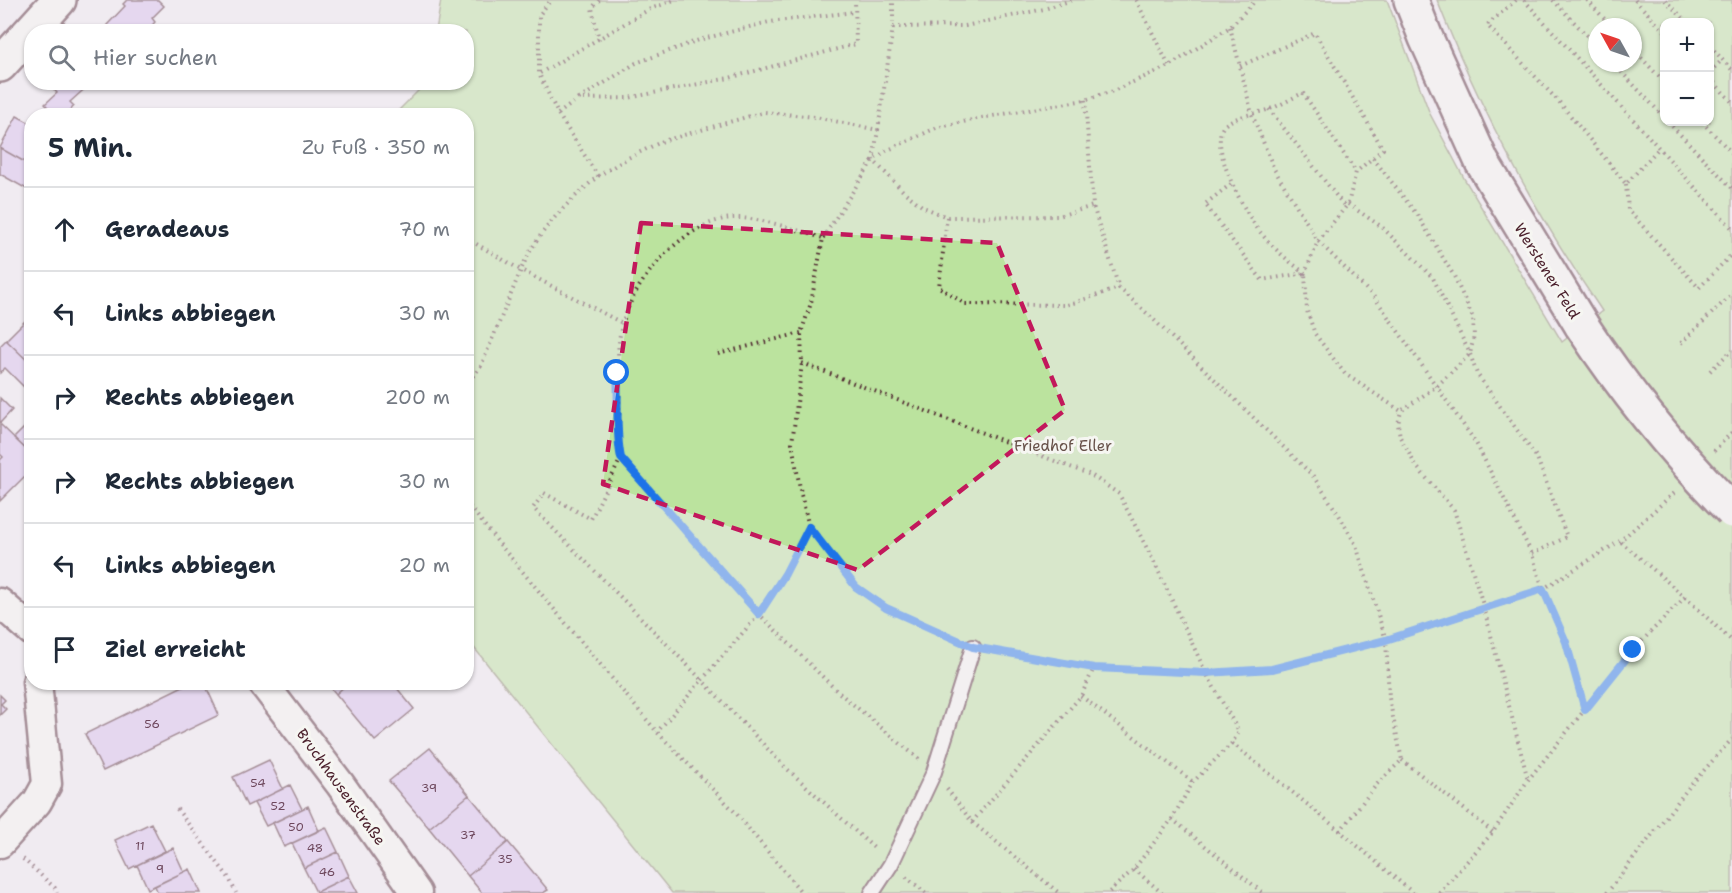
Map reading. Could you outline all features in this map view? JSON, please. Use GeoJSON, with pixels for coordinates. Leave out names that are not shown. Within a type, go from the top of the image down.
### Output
{"type":"FeatureCollection","features":[{"type":"Feature","properties":{"kind":"main road"},"geometry":{"type":"LineString","coordinates":[[37,24],[59,0]]}},
{"type":"Feature","properties":{"kind":"main road","name":"Werstener Feld"},"geometry":{"type":"LineString","coordinates":[[1411,0],[1482,162],[1582,326],[1642,410],[1732,511]]}},
{"type":"Feature","properties":{"kind":"main road"},"geometry":{"type":"LineString","coordinates":[[0,64],[24,38]]}},
{"type":"Feature","properties":{"kind":"street"},"geometry":{"type":"LineString","coordinates":[[0,603],[24,624]]}},
{"type":"Feature","properties":{"kind":"street"},"geometry":{"type":"LineString","coordinates":[[1,842],[37,802],[47,784],[38,690]]}},
{"type":"Feature","properties":{"kind":"street","name":"Bruchhausenstraße"},"geometry":{"type":"LineString","coordinates":[[268,690],[340,784],[417,893]]}},
{"type":"Feature","properties":{"kind":"lane"},"geometry":{"type":"LineString","coordinates":[[872,893],[891,864],[934,772],[973,647]]}},
{"type":"Feature","properties":{"kind":"path"},"geometry":{"type":"LineString","coordinates":[[551,0],[539,15],[540,74],[558,114],[598,176]]}},
{"type":"Feature","properties":{"kind":"path"},"geometry":{"type":"LineString","coordinates":[[598,0],[592,8],[599,40]]}},
{"type":"Feature","properties":{"kind":"path"},"geometry":{"type":"LineString","coordinates":[[540,74],[648,10],[674,0]]}},
{"type":"Feature","properties":{"kind":"path"},"geometry":{"type":"LineString","coordinates":[[578,99],[628,98],[729,78],[856,44],[855,0]]}},
{"type":"Feature","properties":{"kind":"path"},"geometry":{"type":"LineString","coordinates":[[873,160],[893,27],[893,0]]}},
{"type":"Feature","properties":{"kind":"path"},"geometry":{"type":"LineString","coordinates":[[893,27],[965,26],[1044,9],[1072,0]]}},
{"type":"Feature","properties":{"kind":"path"},"geometry":{"type":"LineString","coordinates":[[1136,0],[1169,66]]}},
{"type":"Feature","properties":{"kind":"path"},"geometry":{"type":"LineString","coordinates":[[1256,0],[1230,27],[1169,66],[1113,91],[1085,100],[936,128],[886,151],[873,160],[823,238],[811,303],[801,333],[802,363],[792,443],[809,527],[856,587],[886,608],[973,647],[1094,668],[1206,673],[1272,669],[1386,640],[1543,589],[1620,541],[1680,488]]}},
{"type":"Feature","properties":{"kind":"path"},"geometry":{"type":"LineString","coordinates":[[1515,0],[1487,25],[1560,103],[1626,184],[1628,210],[1699,288],[1732,254]]}},
{"type":"Feature","properties":{"kind":"path"},"geometry":{"type":"LineString","coordinates":[[1524,0],[1732,228]]}},
{"type":"Feature","properties":{"kind":"path"},"geometry":{"type":"LineString","coordinates":[[1553,0],[1588,37]]}},
{"type":"Feature","properties":{"kind":"path"},"geometry":{"type":"LineString","coordinates":[[1587,0],[1604,18]]}},
{"type":"Feature","properties":{"kind":"path"},"geometry":{"type":"LineString","coordinates":[[1635,0],[1660,26]]}},
{"type":"Feature","properties":{"kind":"path"},"geometry":{"type":"LineString","coordinates":[[1666,0],[1683,18]]}},
{"type":"Feature","properties":{"kind":"path"},"geometry":{"type":"LineString","coordinates":[[558,114],[636,63],[699,40],[769,22],[855,12]]}},
{"type":"Feature","properties":{"kind":"path"},"geometry":{"type":"LineString","coordinates":[[1230,27],[1252,114],[1274,169],[1318,241],[1375,298],[1476,443],[1532,554],[1543,589],[1566,642],[1585,710]]}},
{"type":"Feature","properties":{"kind":"path"},"geometry":{"type":"LineString","coordinates":[[1239,66],[1316,33],[1383,149],[1356,172],[1347,206],[1318,241],[1305,273],[1308,311],[1316,334],[1346,374],[1401,411]]}},
{"type":"Feature","properties":{"kind":"path"},"geometry":{"type":"LineString","coordinates":[[1714,51],[1732,70]]}},
{"type":"Feature","properties":{"kind":"path"},"geometry":{"type":"LineString","coordinates":[[1642,58],[1660,77]]}},
{"type":"Feature","properties":{"kind":"path"},"geometry":{"type":"LineString","coordinates":[[1714,68],[1722,60]]}},
{"type":"Feature","properties":{"kind":"path"},"geometry":{"type":"LineString","coordinates":[[1622,72],[1660,112]]}},
{"type":"Feature","properties":{"kind":"path"},"geometry":{"type":"LineString","coordinates":[[1714,82],[1732,102]]}},
{"type":"Feature","properties":{"kind":"path"},"geometry":{"type":"LineString","coordinates":[[1305,273],[1279,254],[1258,230],[1231,184],[1219,142],[1221,130],[1226,124],[1269,110],[1303,93],[1356,172]]}},
{"type":"Feature","properties":{"kind":"path"},"geometry":{"type":"LineString","coordinates":[[1085,100],[1093,206],[1119,288],[1313,476],[1356,545],[1386,640],[1389,698],[1402,760],[1493,832]]}},
{"type":"Feature","properties":{"kind":"path"},"geometry":{"type":"LineString","coordinates":[[1269,110],[1347,206],[1382,227],[1433,278],[1470,354],[1477,374],[1537,458],[1567,537],[1532,554]]}},
{"type":"Feature","properties":{"kind":"path"},"geometry":{"type":"LineString","coordinates":[[474,375],[481,366],[521,270],[539,237],[561,208],[598,176],[663,141],[764,112],[815,117],[878,130]]}},
{"type":"Feature","properties":{"kind":"path"},"geometry":{"type":"LineString","coordinates":[[1672,126],[1732,188]]}},
{"type":"Feature","properties":{"kind":"path"},"geometry":{"type":"LineString","coordinates":[[1706,126],[1732,153]]}},
{"type":"Feature","properties":{"kind":"path"},"geometry":{"type":"LineString","coordinates":[[1626,184],[1658,149]]}},
{"type":"Feature","properties":{"kind":"path"},"geometry":{"type":"LineString","coordinates":[[1373,158],[1418,216],[1454,276],[1473,318],[1474,336],[1470,354],[1437,386],[1401,411],[1398,424],[1400,437],[1416,466],[1454,510],[1484,608],[1528,780]]}},
{"type":"Feature","properties":{"kind":"path"},"geometry":{"type":"LineString","coordinates":[[873,160],[903,191],[923,207],[947,217],[1059,216],[1093,206]]}},
{"type":"Feature","properties":{"kind":"path"},"geometry":{"type":"LineString","coordinates":[[1231,184],[1204,204],[1262,280],[1305,273]]}},
{"type":"Feature","properties":{"kind":"path"},"geometry":{"type":"LineString","coordinates":[[947,217],[939,287],[964,304],[1067,305],[1119,288]]}},
{"type":"Feature","properties":{"kind":"path"},"geometry":{"type":"LineString","coordinates":[[823,238],[753,219],[721,219],[692,232],[659,260],[634,293],[622,323],[617,373],[618,441],[621,458],[759,614],[837,691],[934,772],[972,822],[1059,893]]}},
{"type":"Feature","properties":{"kind":"path"},"geometry":{"type":"LineString","coordinates":[[474,243],[622,323]]}},
{"type":"Feature","properties":{"kind":"path"},"geometry":{"type":"LineString","coordinates":[[1681,343],[1732,294]]}},
{"type":"Feature","properties":{"kind":"path"},"geometry":{"type":"LineString","coordinates":[[718,354],[801,333]]}},
{"type":"Feature","properties":{"kind":"path"},"geometry":{"type":"LineString","coordinates":[[1710,371],[1732,350]]}},
{"type":"Feature","properties":{"kind":"path"},"geometry":{"type":"LineString","coordinates":[[802,363],[1091,475],[1119,495],[1155,564],[1206,673],[1239,732],[1232,743],[1193,783],[1172,819],[1134,869],[1108,893]]}},
{"type":"Feature","properties":{"kind":"path"},"geometry":{"type":"LineString","coordinates":[[1710,456],[1732,432]]}},
{"type":"Feature","properties":{"kind":"path"},"geometry":{"type":"LineString","coordinates":[[621,458],[591,519],[544,493],[533,508],[783,765],[926,893]]}},
{"type":"Feature","properties":{"kind":"path"},"geometry":{"type":"LineString","coordinates":[[474,511],[657,732],[735,812],[802,893]]}},
{"type":"Feature","properties":{"kind":"path"},"geometry":{"type":"LineString","coordinates":[[657,732],[759,614],[785,574],[809,527]]}},
{"type":"Feature","properties":{"kind":"path"},"geometry":{"type":"LineString","coordinates":[[1620,541],[1732,641]]}},
{"type":"Feature","properties":{"kind":"path"},"geometry":{"type":"LineString","coordinates":[[1439,893],[1493,832],[1528,780],[1633,650],[1685,597]]}},
{"type":"Feature","properties":{"kind":"path"},"geometry":{"type":"LineString","coordinates":[[972,822],[1081,696],[1094,668]]}},
{"type":"Feature","properties":{"kind":"path"},"geometry":{"type":"LineString","coordinates":[[1081,696],[1193,783]]}},
{"type":"Feature","properties":{"kind":"path"},"geometry":{"type":"LineString","coordinates":[[1607,893],[1689,788],[1732,739]]}},
{"type":"Feature","properties":{"kind":"path"},"geometry":{"type":"LineString","coordinates":[[1232,743],[1413,893]]}},
{"type":"Feature","properties":{"kind":"path"},"geometry":{"type":"LineString","coordinates":[[1340,831],[1377,784],[1402,760]]}},
{"type":"Feature","properties":{"kind":"path"},"geometry":{"type":"LineString","coordinates":[[177,809],[229,878],[236,893]]}},
{"type":"Feature","properties":{"kind":"path"},"geometry":{"type":"LineString","coordinates":[[1172,819],[1263,893]]}},
{"type":"Feature","properties":{"kind":"path"},"geometry":{"type":"LineString","coordinates":[[1,842],[32,866],[57,893]]}},
{"type":"Feature","properties":{"kind":"path"},"geometry":{"type":"LineString","coordinates":[[1134,869],[1162,893]]}},
{"type":"Feature","properties":{"kind":"highlighted area"},"geometry":{"type":"Polygon","coordinates":[[[641,223],[997,243],[1065,410],[858,570],[603,484],[641,223]]]}},
{"type":"Feature","properties":{"kind":"green space","name":"Friedhof Eller"},"geometry":{"type":"Polygon","coordinates":[[[441,0],[1387,0],[1430,114],[1465,180],[1562,342],[1602,311],[1554,237],[1511,160],[1472,81],[1437,0],[1732,0],[1732,893],[672,893],[474,648],[474,108],[401,108],[419,90],[474,90],[474,24],[437,24],[441,0]]]}},
{"type":"Feature","properties":{"kind":"building"},"geometry":{"type":"Polygon","coordinates":[[[127,0],[158,0],[164,6],[152,18],[155,22],[153,24],[108,24],[125,6],[123,4],[127,0]]]}},
{"type":"Feature","properties":{"kind":"building"},"geometry":{"type":"Polygon","coordinates":[[[54,90],[83,90],[70,102],[74,106],[72,108],[49,108],[45,104],[57,93],[54,90]]]}},
{"type":"Feature","properties":{"kind":"building"},"geometry":{"type":"Polygon","coordinates":[[[17,116],[24,120],[24,162],[0,148],[17,116]]]}},
{"type":"Feature","properties":{"kind":"building"},"geometry":{"type":"Polygon","coordinates":[[[0,148],[24,162],[24,188],[0,174],[0,148]]]}},
{"type":"Feature","properties":{"kind":"building"},"geometry":{"type":"Polygon","coordinates":[[[24,322],[24,357],[6,340],[24,322]]]}},
{"type":"Feature","properties":{"kind":"building"},"geometry":{"type":"Polygon","coordinates":[[[6,340],[24,357],[24,387],[5,368],[0,373],[0,346],[6,340]]]}},
{"type":"Feature","properties":{"kind":"building"},"geometry":{"type":"Polygon","coordinates":[[[0,398],[12,410],[0,423],[0,398]]]}},
{"type":"Feature","properties":{"kind":"building"},"geometry":{"type":"Polygon","coordinates":[[[0,424],[24,447],[24,477],[0,501],[0,460],[3,457],[0,454],[0,424]]]}},
{"type":"Feature","properties":{"kind":"building"},"geometry":{"type":"Polygon","coordinates":[[[24,428],[24,447],[14,438],[24,428]]]}},
{"type":"Feature","properties":{"kind":"building"},"geometry":{"type":"Polygon","coordinates":[[[175,690],[208,690],[219,715],[103,771],[85,734],[175,690]]]}},
{"type":"Feature","properties":{"kind":"building"},"geometry":{"type":"Polygon","coordinates":[[[340,690],[399,690],[414,709],[375,741],[336,694],[340,690]]]}},
{"type":"Feature","properties":{"kind":"building"},"geometry":{"type":"Polygon","coordinates":[[[0,695],[5,700],[1,704],[6,709],[0,715],[0,695]]]}},
{"type":"Feature","properties":{"kind":"building"},"geometry":{"type":"Polygon","coordinates":[[[430,748],[469,795],[429,828],[389,781],[430,748]]]}},
{"type":"Feature","properties":{"kind":"building"},"geometry":{"type":"Polygon","coordinates":[[[269,760],[283,789],[247,806],[233,777],[269,760]]]}},
{"type":"Feature","properties":{"kind":"building"},"geometry":{"type":"Polygon","coordinates":[[[290,785],[302,809],[266,826],[254,803],[290,785]]]}},
{"type":"Feature","properties":{"kind":"building"},"geometry":{"type":"Polygon","coordinates":[[[469,795],[508,842],[468,876],[429,828],[469,795]]]}},
{"type":"Feature","properties":{"kind":"building"},"geometry":{"type":"Polygon","coordinates":[[[308,806],[319,831],[284,847],[273,823],[308,806]]]}},
{"type":"Feature","properties":{"kind":"building"},"geometry":{"type":"Polygon","coordinates":[[[151,823],[165,851],[129,869],[115,840],[151,823]]]}},
{"type":"Feature","properties":{"kind":"building"},"geometry":{"type":"Polygon","coordinates":[[[326,827],[338,852],[304,868],[292,843],[326,827]]]}},
{"type":"Feature","properties":{"kind":"building"},"geometry":{"type":"Polygon","coordinates":[[[508,842],[548,890],[543,893],[482,893],[468,876],[508,842]]]}},
{"type":"Feature","properties":{"kind":"building"},"geometry":{"type":"Polygon","coordinates":[[[173,848],[184,872],[148,889],[137,865],[173,848]]]}},
{"type":"Feature","properties":{"kind":"building"},"geometry":{"type":"Polygon","coordinates":[[[338,852],[349,876],[316,892],[304,868],[338,852]]]}},
{"type":"Feature","properties":{"kind":"building"},"geometry":{"type":"Polygon","coordinates":[[[190,869],[201,893],[158,893],[155,886],[190,869]]]}},
{"type":"Feature","properties":{"kind":"building"},"geometry":{"type":"Polygon","coordinates":[[[349,876],[358,893],[316,893],[316,892],[349,876]]]}},
{"type":"Feature","properties":{"kind":"route"},"geometry":{"type":"LineString","coordinates":[[617,373],[618,441],[621,458],[759,614],[785,574],[809,527],[856,587],[886,608],[973,647],[1094,668],[1206,673],[1272,669],[1386,640],[1543,589],[1566,642],[1585,710],[1633,650]]}}]}
